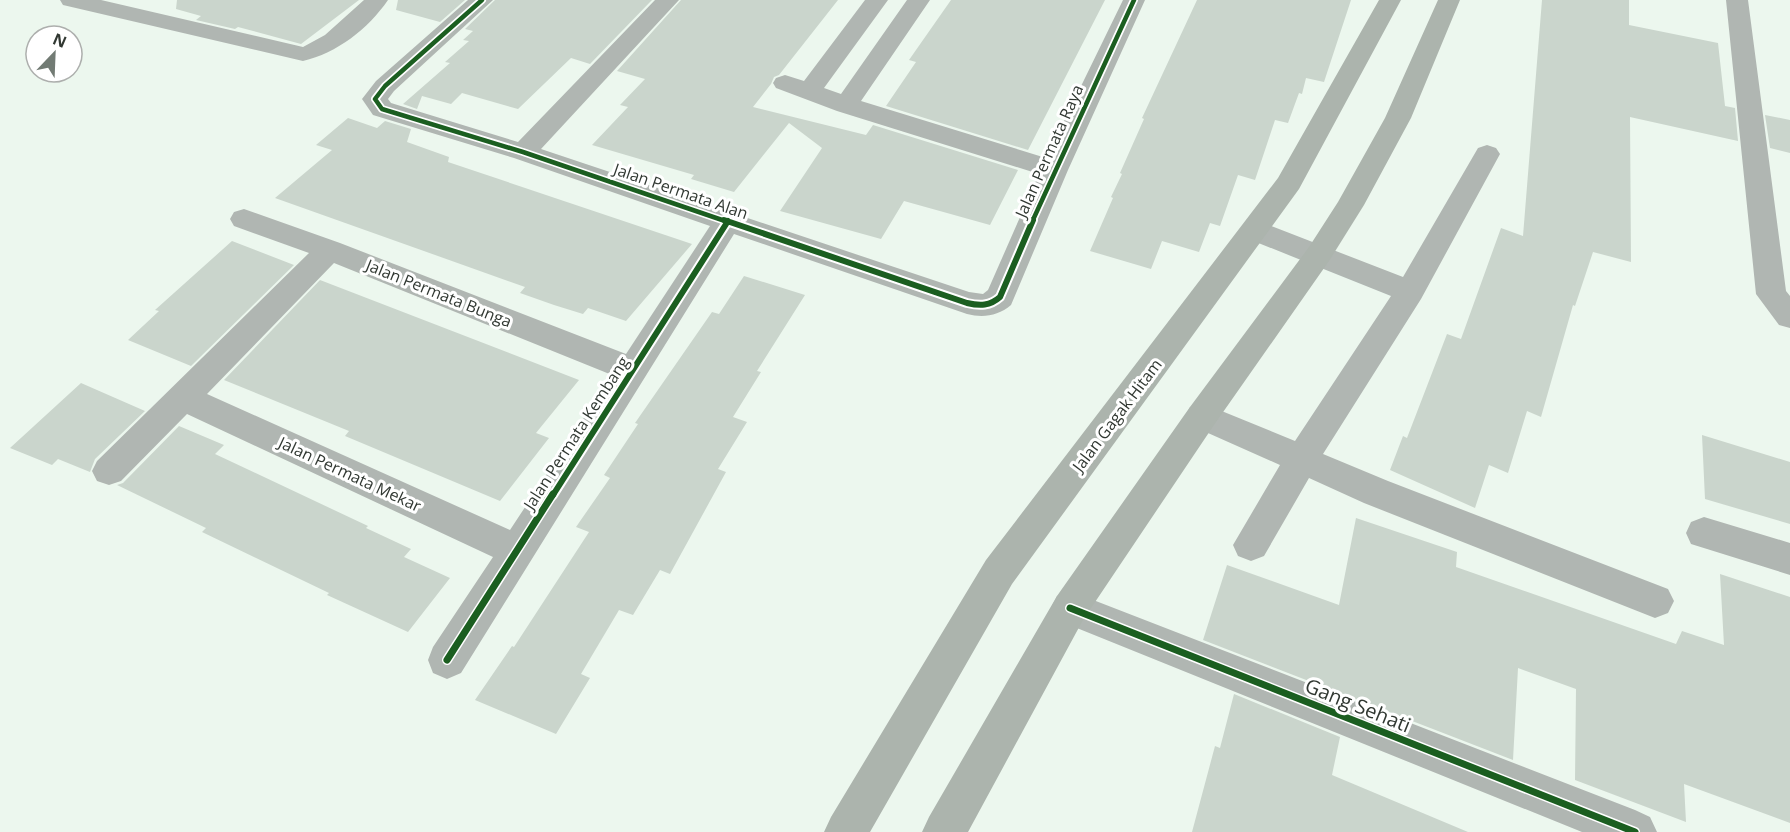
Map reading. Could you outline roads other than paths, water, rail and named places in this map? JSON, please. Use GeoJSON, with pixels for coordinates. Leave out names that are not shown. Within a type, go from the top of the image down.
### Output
{"type":"FeatureCollection","features":[{"type":"Feature","properties":{"kind":"highway","name":"Jalan Gagak Hitam"},"geometry":{"type":"LineString","coordinates":[[846,832],[999,572],[1256,231],[1289,183],[1390,0]]}},
{"type":"Feature","properties":{"kind":"highway"},"geometry":{"type":"LineString","coordinates":[[944,832],[1070,608],[1202,416],[1319,254],[1350,205],[1398,118],[1449,0]]}},
{"type":"Feature","properties":{"kind":"street"},"geometry":{"type":"LineString","coordinates":[[71,0],[136,11],[303,54],[325,45],[377,0]]}},
{"type":"Feature","properties":{"kind":"street"},"geometry":{"type":"LineString","coordinates":[[136,11],[175,0]]}},
{"type":"Feature","properties":{"kind":"street","name":"Jalan Permata Alan"},"geometry":{"type":"LineString","coordinates":[[482,0],[385,86],[375,99],[382,109],[523,152],[956,299],[983,306]]}},
{"type":"Feature","properties":{"kind":"street"},"geometry":{"type":"LineString","coordinates":[[523,152],[668,0]]}},
{"type":"Feature","properties":{"kind":"street"},"geometry":{"type":"LineString","coordinates":[[877,0],[797,87],[846,105],[1054,170]]}},
{"type":"Feature","properties":{"kind":"street"},"geometry":{"type":"LineString","coordinates":[[846,105],[919,0]]}},
{"type":"Feature","properties":{"kind":"street","name":"Jalan Permata Raya"},"geometry":{"type":"LineString","coordinates":[[983,306],[991,304],[1000,297],[1054,170],[1134,0]]}},
{"type":"Feature","properties":{"kind":"street"},"geometry":{"type":"LineString","coordinates":[[1737,0],[1771,294],[1790,317]]}},
{"type":"Feature","properties":{"kind":"street"},"geometry":{"type":"LineString","coordinates":[[1251,545],[1301,460],[1410,291],[1487,154]]}},
{"type":"Feature","properties":{"kind":"street","name":"Jalan Permata Bunga"},"geometry":{"type":"LineString","coordinates":[[243,219],[330,250],[633,370]]}},
{"type":"Feature","properties":{"kind":"street","name":"Jalan Permata Kembang"},"geometry":{"type":"LineString","coordinates":[[447,660],[728,221]]}},
{"type":"Feature","properties":{"kind":"street"},"geometry":{"type":"LineString","coordinates":[[1256,231],[1410,291]]}},
{"type":"Feature","properties":{"kind":"street"},"geometry":{"type":"LineString","coordinates":[[109,471],[330,250]]}},
{"type":"Feature","properties":{"kind":"street","name":"Jalan Permata Mekar"},"geometry":{"type":"LineString","coordinates":[[184,398],[516,550]]}},
{"type":"Feature","properties":{"kind":"street"},"geometry":{"type":"LineString","coordinates":[[1202,416],[1376,492],[1655,601]]}},
{"type":"Feature","properties":{"kind":"street"},"geometry":{"type":"LineString","coordinates":[[1704,532],[1790,559]]}},
{"type":"Feature","properties":{"kind":"street","name":"Gang Sehati"},"geometry":{"type":"LineString","coordinates":[[1070,608],[1635,832]]}}]}
